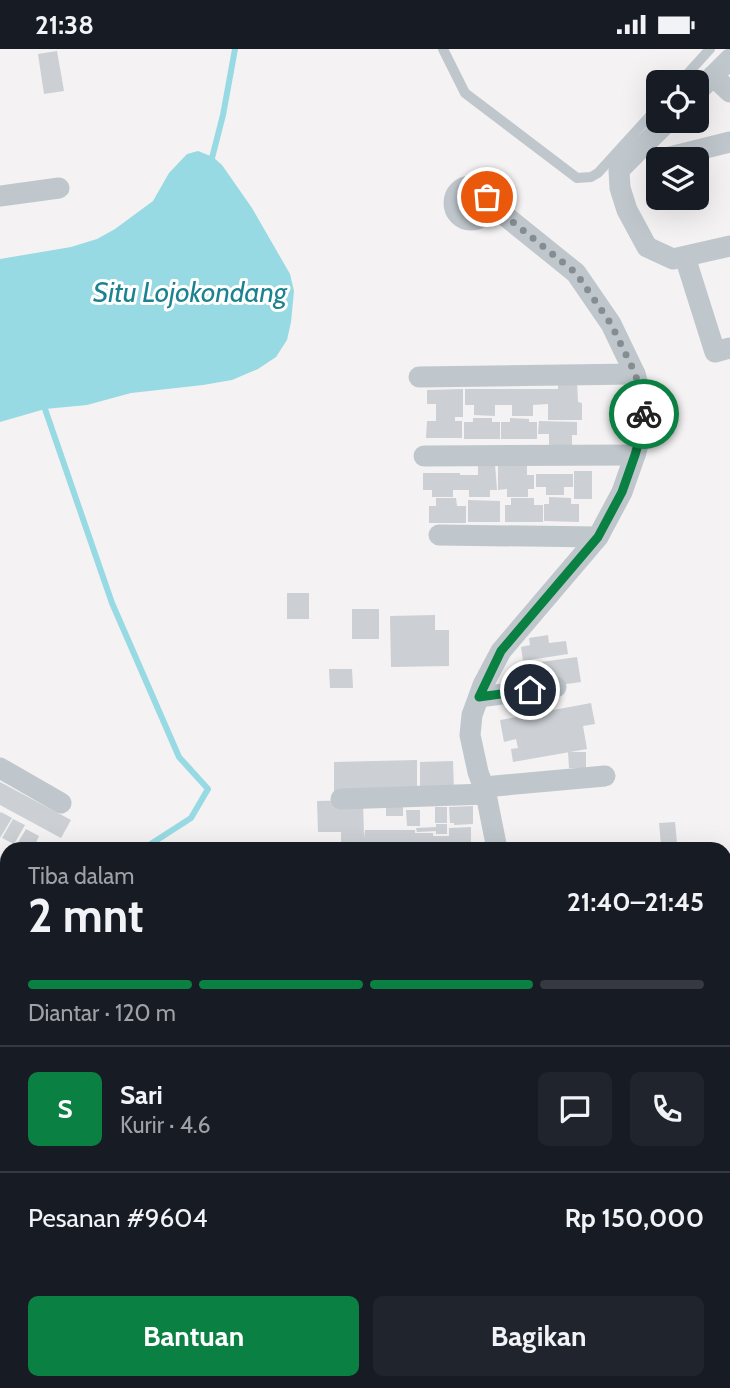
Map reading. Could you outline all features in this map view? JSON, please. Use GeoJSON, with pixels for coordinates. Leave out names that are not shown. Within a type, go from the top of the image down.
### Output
{"type":"FeatureCollection","features":[{"type":"Feature","properties":{"kind":"street"},"geometry":{"type":"LineString","coordinates":[[709,80],[730,59]]}},
{"type":"Feature","properties":{"kind":"street"},"geometry":{"type":"LineString","coordinates":[[713,76],[730,92]]}},
{"type":"Feature","properties":{"kind":"street"},"geometry":{"type":"LineString","coordinates":[[656,133],[619,170],[620,188],[627,210],[647,247],[673,259],[730,246]]}},
{"type":"Feature","properties":{"kind":"street"},"geometry":{"type":"LineString","coordinates":[[709,147],[730,142]]}},
{"type":"Feature","properties":{"kind":"street"},"geometry":{"type":"LineString","coordinates":[[619,170],[646,163]]}},
{"type":"Feature","properties":{"kind":"street"},"geometry":{"type":"LineString","coordinates":[[0,196],[59,188]]}},
{"type":"Feature","properties":{"kind":"street"},"geometry":{"type":"LineString","coordinates":[[488,202],[576,273],[611,324],[635,373],[644,405],[643,427],[635,455],[622,492],[598,537],[501,651],[472,715],[470,735],[496,842]]}},
{"type":"Feature","properties":{"kind":"street"},"geometry":{"type":"LineString","coordinates":[[685,257],[715,352],[730,348]]}},
{"type":"Feature","properties":{"kind":"street"},"geometry":{"type":"LineString","coordinates":[[419,377],[635,373]]}},
{"type":"Feature","properties":{"kind":"street"},"geometry":{"type":"LineString","coordinates":[[424,456],[635,455]]}},
{"type":"Feature","properties":{"kind":"street"},"geometry":{"type":"LineString","coordinates":[[439,535],[598,537]]}},
{"type":"Feature","properties":{"kind":"street"},"geometry":{"type":"LineString","coordinates":[[479,697],[556,687]]}},
{"type":"Feature","properties":{"kind":"street"},"geometry":{"type":"LineString","coordinates":[[0,768],[61,803]]}},
{"type":"Feature","properties":{"kind":"street"},"geometry":{"type":"LineString","coordinates":[[341,799],[485,790],[605,776]]}},
{"type":"Feature","properties":{"kind":"lane"},"geometry":{"type":"LineString","coordinates":[[443,49],[465,93],[577,178],[591,177],[598,173],[646,120]]}},
{"type":"Feature","properties":{"kind":"lane"},"geometry":{"type":"LineString","coordinates":[[691,70],[710,49]]}},
{"type":"Feature","properties":{"kind":"water","name":"Situ Lojokondang"},"geometry":{"type":"Polygon","coordinates":[[[198,151],[213,157],[222,165],[252,208],[290,274],[294,291],[291,322],[287,340],[276,357],[258,369],[232,380],[131,393],[87,405],[45,409],[0,422],[0,259],[71,247],[97,239],[153,201],[169,173],[187,154],[198,151]]]}},
{"type":"Feature","properties":{"kind":"building"},"geometry":{"type":"Polygon","coordinates":[[[57,51],[64,91],[44,94],[38,54],[57,51]]]}},
{"type":"Feature","properties":{"kind":"building"},"geometry":{"type":"Polygon","coordinates":[[[558,380],[577,380],[578,402],[582,403],[582,420],[548,420],[548,404],[533,405],[533,416],[512,416],[512,405],[495,405],[495,416],[474,415],[474,405],[465,405],[465,389],[558,389],[558,380]]]}},
{"type":"Feature","properties":{"kind":"building"},"geometry":{"type":"Polygon","coordinates":[[[463,389],[463,417],[455,417],[455,421],[462,421],[462,438],[426,438],[427,421],[436,421],[436,404],[427,404],[427,390],[463,389]]]}},
{"type":"Feature","properties":{"kind":"building"},"geometry":{"type":"Polygon","coordinates":[[[473,418],[492,418],[492,422],[500,422],[500,439],[464,439],[464,422],[473,422],[473,418]]]}},
{"type":"Feature","properties":{"kind":"building"},"geometry":{"type":"Polygon","coordinates":[[[510,418],[537,422],[537,439],[501,439],[501,422],[510,422],[510,418]]]}},
{"type":"Feature","properties":{"kind":"building"},"geometry":{"type":"Polygon","coordinates":[[[539,421],[577,422],[577,435],[572,435],[572,447],[549,447],[549,434],[538,434],[539,421]]]}},
{"type":"Feature","properties":{"kind":"building"},"geometry":{"type":"Polygon","coordinates":[[[527,462],[527,475],[534,475],[534,489],[528,489],[528,497],[507,497],[507,489],[498,490],[498,463],[527,462]]]}},
{"type":"Feature","properties":{"kind":"building"},"geometry":{"type":"Polygon","coordinates":[[[495,464],[497,490],[490,490],[490,497],[469,497],[469,490],[453,490],[453,497],[432,497],[432,490],[423,490],[423,473],[478,475],[478,465],[495,464]]]}},
{"type":"Feature","properties":{"kind":"building"},"geometry":{"type":"Polygon","coordinates":[[[574,471],[592,471],[592,499],[574,499],[574,471]]]}},
{"type":"Feature","properties":{"kind":"building"},"geometry":{"type":"Polygon","coordinates":[[[536,474],[573,474],[573,487],[564,487],[564,495],[546,495],[546,487],[536,487],[536,474]]]}},
{"type":"Feature","properties":{"kind":"building"},"geometry":{"type":"Polygon","coordinates":[[[549,497],[571,498],[571,504],[579,504],[579,522],[544,521],[544,504],[549,504],[549,497]]]}},
{"type":"Feature","properties":{"kind":"building"},"geometry":{"type":"Polygon","coordinates":[[[436,498],[456,498],[457,506],[466,506],[466,523],[429,523],[429,506],[436,506],[436,498]]]}},
{"type":"Feature","properties":{"kind":"building"},"geometry":{"type":"Polygon","coordinates":[[[511,498],[534,498],[534,505],[543,505],[543,522],[505,522],[505,505],[511,505],[511,498]]]}},
{"type":"Feature","properties":{"kind":"building"},"geometry":{"type":"Polygon","coordinates":[[[468,500],[500,501],[500,522],[468,522],[468,500]]]}},
{"type":"Feature","properties":{"kind":"building"},"geometry":{"type":"Polygon","coordinates":[[[287,593],[309,593],[309,619],[287,619],[287,593]]]}},
{"type":"Feature","properties":{"kind":"building"},"geometry":{"type":"Polygon","coordinates":[[[352,609],[379,609],[379,639],[352,639],[352,609]]]}},
{"type":"Feature","properties":{"kind":"building"},"geometry":{"type":"Polygon","coordinates":[[[435,615],[435,630],[449,630],[449,666],[391,667],[390,616],[435,615]]]}},
{"type":"Feature","properties":{"kind":"building"},"geometry":{"type":"Polygon","coordinates":[[[548,635],[549,643],[566,641],[568,654],[523,661],[521,647],[530,645],[529,638],[548,635]]]}},
{"type":"Feature","properties":{"kind":"building"},"geometry":{"type":"Polygon","coordinates":[[[577,657],[581,682],[545,687],[541,662],[577,657]]]}},
{"type":"Feature","properties":{"kind":"building"},"geometry":{"type":"Polygon","coordinates":[[[329,669],[352,669],[353,688],[330,688],[329,669]]]}},
{"type":"Feature","properties":{"kind":"building"},"geometry":{"type":"Polygon","coordinates":[[[591,703],[595,724],[583,726],[587,749],[513,762],[511,749],[518,748],[516,739],[504,742],[500,720],[591,703]]]}},
{"type":"Feature","properties":{"kind":"building"},"geometry":{"type":"Polygon","coordinates":[[[568,752],[586,752],[586,768],[569,768],[568,752]]]}},
{"type":"Feature","properties":{"kind":"building"},"geometry":{"type":"Polygon","coordinates":[[[417,760],[417,792],[334,793],[334,762],[417,760]]]}},
{"type":"Feature","properties":{"kind":"building"},"geometry":{"type":"Polygon","coordinates":[[[453,761],[454,791],[420,792],[420,762],[453,761]]]}},
{"type":"Feature","properties":{"kind":"building"},"geometry":{"type":"Polygon","coordinates":[[[0,782],[71,820],[61,838],[0,805],[0,782]]]}},
{"type":"Feature","properties":{"kind":"building"},"geometry":{"type":"Polygon","coordinates":[[[363,800],[364,838],[365,830],[415,830],[415,833],[449,836],[449,828],[471,827],[471,842],[341,842],[341,832],[318,832],[317,801],[363,800]]]}},
{"type":"Feature","properties":{"kind":"building"},"geometry":{"type":"Polygon","coordinates":[[[386,802],[403,802],[403,816],[386,816],[386,802]]]}},
{"type":"Feature","properties":{"kind":"building"},"geometry":{"type":"Polygon","coordinates":[[[473,806],[473,824],[450,823],[449,807],[473,806]]]}},
{"type":"Feature","properties":{"kind":"building"},"geometry":{"type":"Polygon","coordinates":[[[435,807],[447,807],[447,823],[435,823],[435,807]]]}},
{"type":"Feature","properties":{"kind":"building"},"geometry":{"type":"Polygon","coordinates":[[[406,810],[420,810],[420,826],[407,826],[406,810]]]}},
{"type":"Feature","properties":{"kind":"building"},"geometry":{"type":"Polygon","coordinates":[[[0,813],[12,818],[0,838],[0,813]]]}},
{"type":"Feature","properties":{"kind":"building"},"geometry":{"type":"Polygon","coordinates":[[[13,819],[25,825],[15,842],[2,838],[13,819]]]}},
{"type":"Feature","properties":{"kind":"building"},"geometry":{"type":"Polygon","coordinates":[[[675,822],[677,842],[661,842],[659,823],[675,822]]]}},
{"type":"Feature","properties":{"kind":"building"},"geometry":{"type":"Polygon","coordinates":[[[436,824],[447,824],[447,834],[436,834],[436,831],[417,832],[416,828],[436,827],[436,824]]]}},
{"type":"Feature","properties":{"kind":"building"},"geometry":{"type":"Polygon","coordinates":[[[26,829],[39,836],[36,842],[18,842],[26,829]]]}},
{"type":"Feature","properties":{"kind":"waterway"},"geometry":{"type":"LineString","coordinates":[[211,162],[235,49]]}},
{"type":"Feature","properties":{"kind":"waterway"},"geometry":{"type":"LineString","coordinates":[[45,409],[112,603],[179,757],[208,789],[191,818],[154,842]]}},
{"type":"Feature","properties":{"kind":"way so far"},"geometry":{"type":"LineString","coordinates":[[487,197],[488,202],[576,273],[611,324],[635,373],[644,414]]}},
{"type":"Feature","properties":{"kind":"route"},"geometry":{"type":"LineString","coordinates":[[530,690],[479,697],[501,651],[598,537],[622,492],[643,427],[644,414]]}}]}
